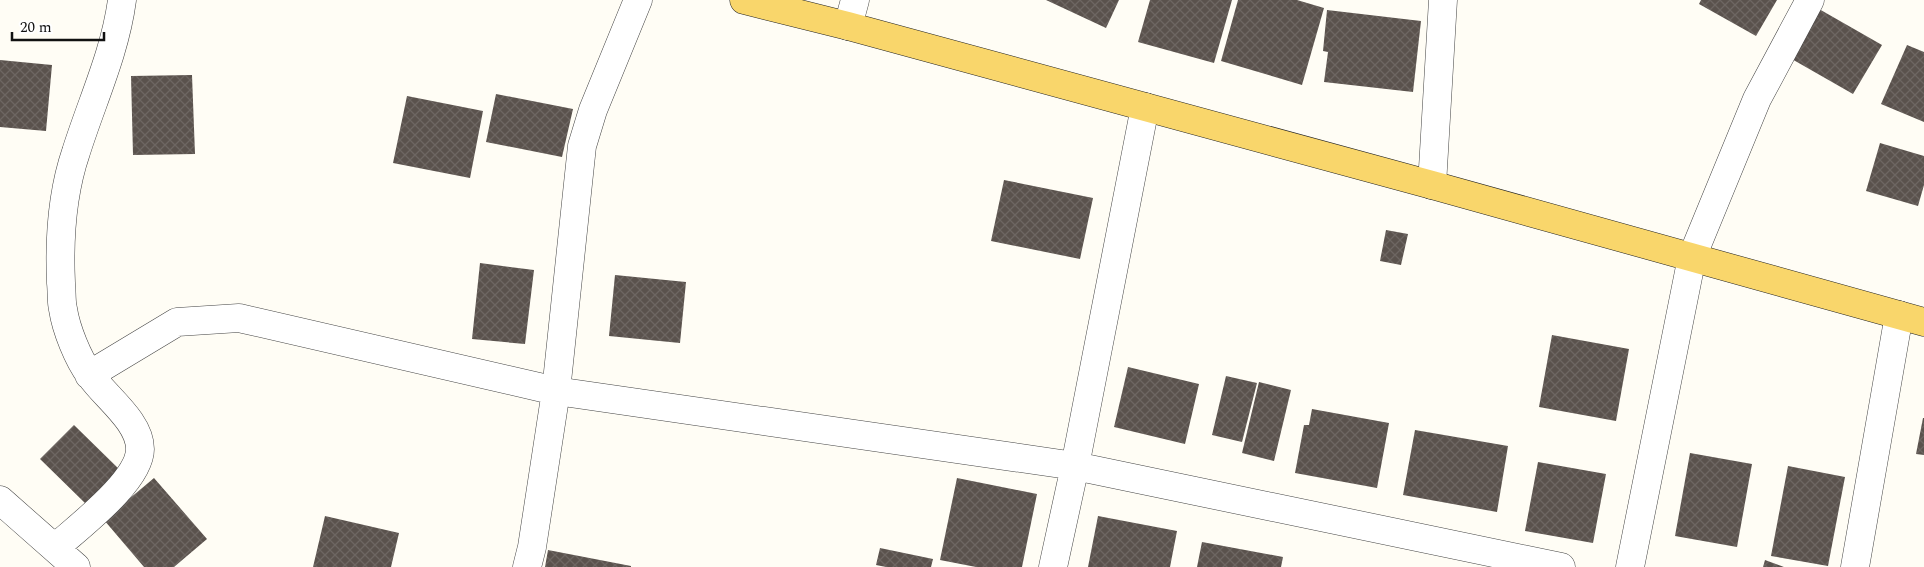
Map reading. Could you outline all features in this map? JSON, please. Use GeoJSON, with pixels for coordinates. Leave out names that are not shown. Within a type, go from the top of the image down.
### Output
{"type":"FeatureCollection","features":[{"type":"Feature","properties":{"kind":"main road"},"geometry":{"type":"LineString","coordinates":[[744,0],[848,26],[1912,318]]}},
{"type":"Feature","properties":{"kind":"street"},"geometry":{"type":"LineString","coordinates":[[55,548],[123,486],[136,466],[140,449],[133,426],[89,375],[73,342],[63,309],[60,261],[68,179],[83,130],[107,67],[120,18],[122,0]]}},
{"type":"Feature","properties":{"kind":"street"},"geometry":{"type":"LineString","coordinates":[[527,567],[532,546],[556,391],[582,146],[593,110],[638,0]]}},
{"type":"Feature","properties":{"kind":"street"},"geometry":{"type":"LineString","coordinates":[[848,26],[855,0]]}},
{"type":"Feature","properties":{"kind":"street"},"geometry":{"type":"LineString","coordinates":[[1432,185],[1443,0]]}},
{"type":"Feature","properties":{"kind":"street"},"geometry":{"type":"LineString","coordinates":[[1630,567],[1692,257],[1757,99],[1810,0]]}},
{"type":"Feature","properties":{"kind":"street"},"geometry":{"type":"LineString","coordinates":[[1053,567],[1075,466],[1145,107]]}},
{"type":"Feature","properties":{"kind":"street"},"geometry":{"type":"LineString","coordinates":[[89,375],[177,322],[239,318],[556,391],[1075,466],[1560,567]]}},
{"type":"Feature","properties":{"kind":"street"},"geometry":{"type":"LineString","coordinates":[[1855,567],[1912,318]]}},
{"type":"Feature","properties":{"kind":"street"},"geometry":{"type":"LineString","coordinates":[[0,500],[76,567]]}},
{"type":"Feature","properties":{"kind":"building"},"geometry":{"type":"Polygon","coordinates":[[[1046,0],[1119,0],[1106,28],[1046,0]]]}},
{"type":"Feature","properties":{"kind":"building"},"geometry":{"type":"Polygon","coordinates":[[[1150,0],[1232,0],[1214,63],[1138,42],[1150,0]]]}},
{"type":"Feature","properties":{"kind":"building"},"geometry":{"type":"Polygon","coordinates":[[[1238,0],[1297,0],[1324,8],[1302,85],[1221,61],[1238,0]]]}},
{"type":"Feature","properties":{"kind":"building"},"geometry":{"type":"Polygon","coordinates":[[[1701,0],[1777,0],[1756,36],[1699,4],[1701,0]]]}},
{"type":"Feature","properties":{"kind":"building"},"geometry":{"type":"Polygon","coordinates":[[[1819,9],[1882,45],[1853,94],[1790,58],[1819,9]]]}},
{"type":"Feature","properties":{"kind":"building"},"geometry":{"type":"Polygon","coordinates":[[[1327,10],[1421,21],[1413,92],[1324,82],[1328,52],[1323,51],[1327,10]]]}},
{"type":"Feature","properties":{"kind":"building"},"geometry":{"type":"Polygon","coordinates":[[[1907,45],[1924,52],[1924,122],[1881,104],[1907,45]]]}},
{"type":"Feature","properties":{"kind":"building"},"geometry":{"type":"Polygon","coordinates":[[[0,60],[52,65],[46,131],[0,127],[0,60]]]}},
{"type":"Feature","properties":{"kind":"building"},"geometry":{"type":"Polygon","coordinates":[[[192,75],[195,154],[133,155],[131,76],[192,75]]]}},
{"type":"Feature","properties":{"kind":"building"},"geometry":{"type":"Polygon","coordinates":[[[496,94],[573,109],[562,157],[486,142],[496,94]]]}},
{"type":"Feature","properties":{"kind":"building"},"geometry":{"type":"Polygon","coordinates":[[[407,96],[483,111],[470,178],[393,163],[407,96]]]}},
{"type":"Feature","properties":{"kind":"building"},"geometry":{"type":"Polygon","coordinates":[[[1880,143],[1924,156],[1924,185],[1918,206],[1866,191],[1880,143]]]}},
{"type":"Feature","properties":{"kind":"building"},"geometry":{"type":"Polygon","coordinates":[[[1004,180],[1093,198],[1080,259],[991,241],[1004,180]]]}},
{"type":"Feature","properties":{"kind":"building"},"geometry":{"type":"Polygon","coordinates":[[[1386,230],[1408,234],[1401,265],[1380,261],[1386,230]]]}},
{"type":"Feature","properties":{"kind":"building"},"geometry":{"type":"Polygon","coordinates":[[[480,263],[534,270],[525,344],[472,339],[480,263]]]}},
{"type":"Feature","properties":{"kind":"building"},"geometry":{"type":"Polygon","coordinates":[[[615,275],[686,282],[680,343],[609,336],[615,275]]]}},
{"type":"Feature","properties":{"kind":"building"},"geometry":{"type":"Polygon","coordinates":[[[1552,335],[1629,349],[1616,421],[1539,407],[1552,335]]]}},
{"type":"Feature","properties":{"kind":"building"},"geometry":{"type":"Polygon","coordinates":[[[1128,367],[1199,384],[1185,444],[1114,427],[1128,367]]]}},
{"type":"Feature","properties":{"kind":"building"},"geometry":{"type":"Polygon","coordinates":[[[1226,376],[1257,383],[1242,442],[1212,435],[1226,376]]]}},
{"type":"Feature","properties":{"kind":"building"},"geometry":{"type":"Polygon","coordinates":[[[1259,382],[1291,390],[1274,461],[1242,453],[1259,382]]]}},
{"type":"Feature","properties":{"kind":"building"},"geometry":{"type":"Polygon","coordinates":[[[1312,409],[1389,423],[1377,488],[1295,473],[1304,425],[1309,425],[1312,409]]]}},
{"type":"Feature","properties":{"kind":"building"},"geometry":{"type":"Polygon","coordinates":[[[1924,418],[1924,455],[1916,454],[1924,418]]]}},
{"type":"Feature","properties":{"kind":"building"},"geometry":{"type":"Polygon","coordinates":[[[74,425],[120,470],[86,504],[40,459],[74,425]]]}},
{"type":"Feature","properties":{"kind":"building"},"geometry":{"type":"Polygon","coordinates":[[[1415,430],[1508,446],[1497,512],[1403,495],[1415,430]]]}},
{"type":"Feature","properties":{"kind":"building"},"geometry":{"type":"Polygon","coordinates":[[[1690,453],[1752,464],[1737,547],[1675,536],[1690,453]]]}},
{"type":"Feature","properties":{"kind":"building"},"geometry":{"type":"Polygon","coordinates":[[[1538,462],[1606,474],[1593,543],[1525,531],[1538,462]]]}},
{"type":"Feature","properties":{"kind":"building"},"geometry":{"type":"Polygon","coordinates":[[[1788,466],[1845,477],[1828,566],[1771,556],[1788,466]]]}},
{"type":"Feature","properties":{"kind":"building"},"geometry":{"type":"Polygon","coordinates":[[[154,478],[207,539],[174,567],[144,567],[104,520],[154,478]]]}},
{"type":"Feature","properties":{"kind":"building"},"geometry":{"type":"Polygon","coordinates":[[[957,478],[1037,494],[1022,567],[976,567],[940,560],[957,478]]]}},
{"type":"Feature","properties":{"kind":"building"},"geometry":{"type":"Polygon","coordinates":[[[325,516],[399,533],[391,567],[313,567],[325,516]]]}},
{"type":"Feature","properties":{"kind":"building"},"geometry":{"type":"Polygon","coordinates":[[[1098,516],[1177,531],[1170,567],[1088,567],[1098,516]]]}},
{"type":"Feature","properties":{"kind":"building"},"geometry":{"type":"Polygon","coordinates":[[[1202,542],[1283,557],[1281,567],[1197,567],[1202,542]]]}},
{"type":"Feature","properties":{"kind":"building"},"geometry":{"type":"Polygon","coordinates":[[[880,548],[933,559],[931,567],[886,567],[876,565],[880,548]]]}},
{"type":"Feature","properties":{"kind":"building"},"geometry":{"type":"Polygon","coordinates":[[[548,550],[631,566],[631,567],[545,567],[548,550]]]}},
{"type":"Feature","properties":{"kind":"building"},"geometry":{"type":"Polygon","coordinates":[[[1765,560],[1784,567],[1763,567],[1765,560]]]}}]}
